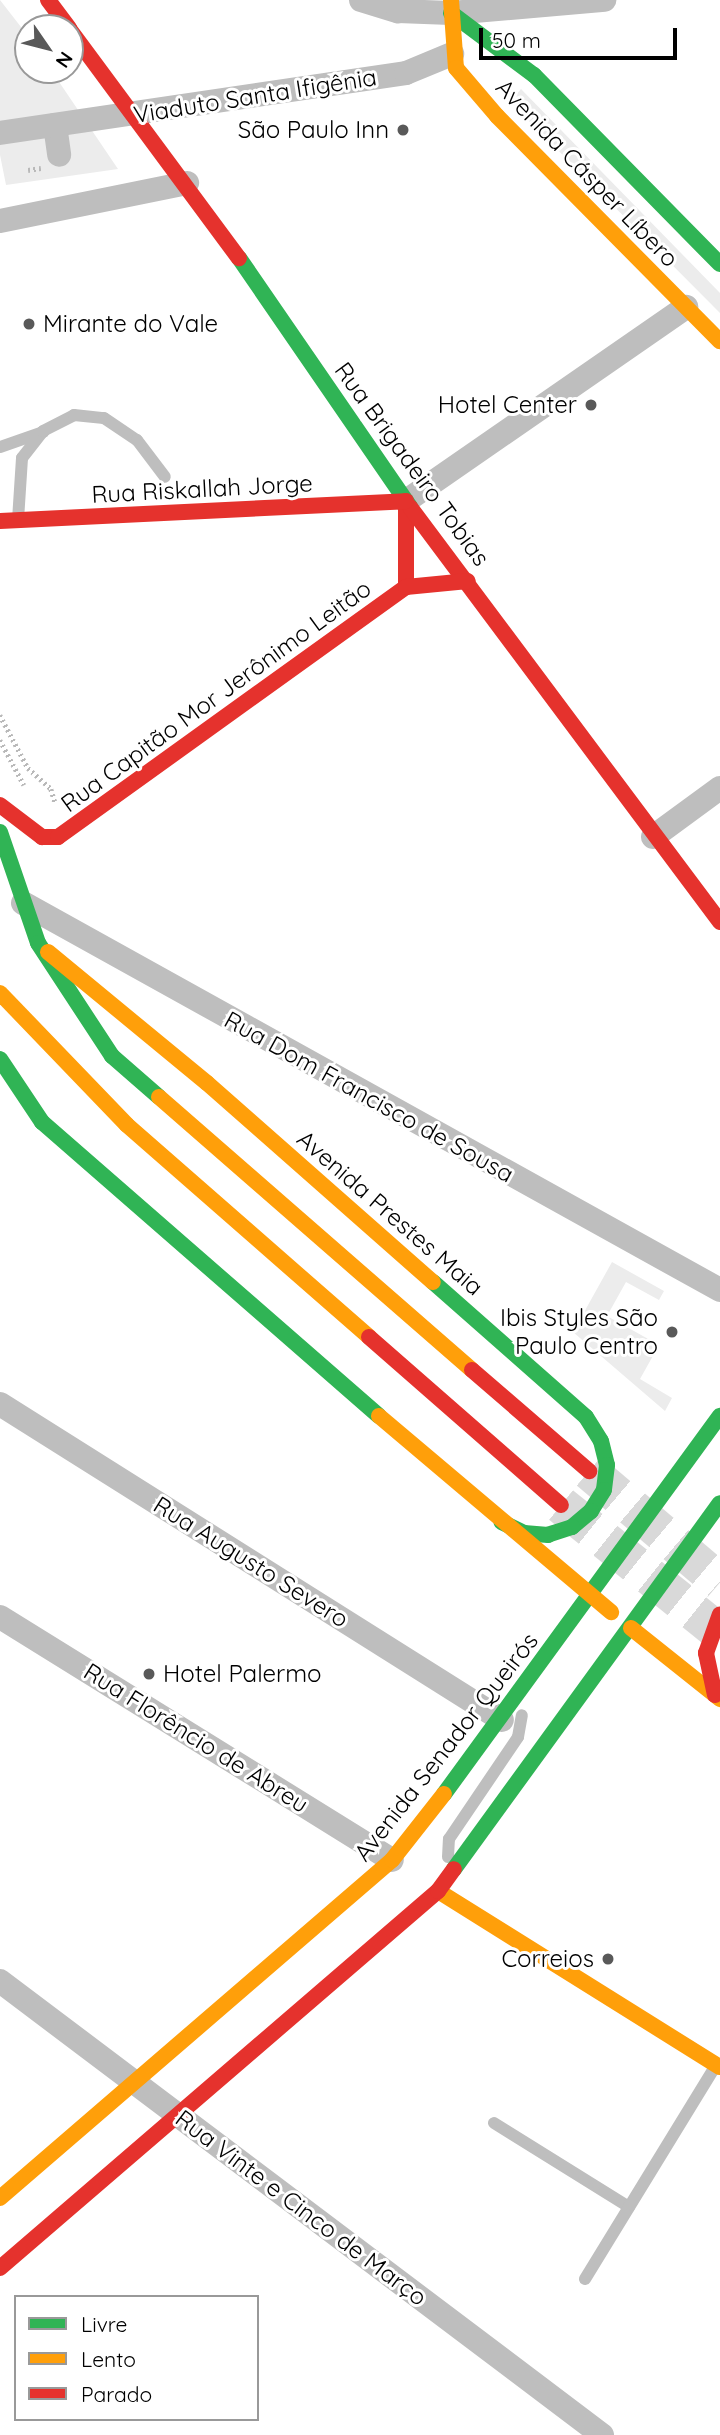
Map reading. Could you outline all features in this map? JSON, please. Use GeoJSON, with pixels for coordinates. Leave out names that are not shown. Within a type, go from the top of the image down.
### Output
{"type":"FeatureCollection","features":[{"type":"Feature","properties":{"kind":"main road","name":"Avenida Cásper Líbero"},"geometry":{"type":"LineString","coordinates":[[451,6],[452,54],[456,68],[497,116],[720,341]]}},
{"type":"Feature","properties":{"kind":"main road","name":"Avenida Cásper Líbero"},"geometry":{"type":"LineString","coordinates":[[451,6],[534,75],[720,264]]}},
{"type":"Feature","properties":{"kind":"main road","name":"Rua Brigadeiro Tobias"},"geometry":{"type":"LineString","coordinates":[[84,49],[187,183],[407,501],[653,837],[720,922]]}},
{"type":"Feature","properties":{"kind":"main road","name":"Rua Riskallah Jorge"},"geometry":{"type":"LineString","coordinates":[[0,521],[407,501]]}},
{"type":"Feature","properties":{"kind":"main road"},"geometry":{"type":"LineString","coordinates":[[406,587],[407,501]]}},
{"type":"Feature","properties":{"kind":"main road","name":"Rua Capitão Mor Jerônimo Leitão"},"geometry":{"type":"LineString","coordinates":[[0,805],[41,837],[51,839],[65,833],[406,587],[468,581]]}},
{"type":"Feature","properties":{"kind":"main road","name":"Avenida Prestes Maia"},"geometry":{"type":"LineString","coordinates":[[0,832],[20,902],[38,943],[112,1056],[589,1471]]}},
{"type":"Feature","properties":{"kind":"main road","name":"Avenida Prestes Maia"},"geometry":{"type":"LineString","coordinates":[[38,943],[207,1083],[586,1417],[601,1441],[607,1465],[604,1490],[591,1511],[572,1527],[548,1535],[524,1533],[501,1522]]}},
{"type":"Feature","properties":{"kind":"main road"},"geometry":{"type":"LineString","coordinates":[[0,993],[127,1125],[561,1505]]}},
{"type":"Feature","properties":{"kind":"main road","name":"Avenida Prestes Maia"},"geometry":{"type":"LineString","coordinates":[[0,1059],[42,1122],[501,1522],[718,1697]]}},
{"type":"Feature","properties":{"kind":"main road","name":"Avenida Senador Queirós"},"geometry":{"type":"LineString","coordinates":[[0,2198],[392,1860],[502,1720],[720,1416]]}},
{"type":"Feature","properties":{"kind":"main road"},"geometry":{"type":"LineString","coordinates":[[0,2268],[443,1884],[631,1628],[707,1531],[720,1503]]}},
{"type":"Feature","properties":{"kind":"main road"},"geometry":{"type":"LineString","coordinates":[[718,1697],[706,1653],[710,1632],[720,1615]]}},
{"type":"Feature","properties":{"kind":"main road"},"geometry":{"type":"LineString","coordinates":[[443,1884],[718,2066]]}},
{"type":"Feature","properties":{"kind":"street"},"geometry":{"type":"LineString","coordinates":[[361,0],[398,10],[604,0]]}},
{"type":"Feature","properties":{"kind":"street","name":"Viaduto Santa Ifigênia"},"geometry":{"type":"LineString","coordinates":[[0,133],[189,108],[406,73],[452,54]]}},
{"type":"Feature","properties":{"kind":"street"},"geometry":{"type":"LineString","coordinates":[[55,125],[59,155]]}},
{"type":"Feature","properties":{"kind":"street"},"geometry":{"type":"LineString","coordinates":[[0,221],[187,183]]}},
{"type":"Feature","properties":{"kind":"street"},"geometry":{"type":"LineString","coordinates":[[407,501],[686,307]]}},
{"type":"Feature","properties":{"kind":"street"},"geometry":{"type":"LineString","coordinates":[[653,837],[720,788]]}},
{"type":"Feature","properties":{"kind":"street","name":"Rua Dom Francisco de Sousa"},"geometry":{"type":"LineString","coordinates":[[20,902],[720,1290]]}},
{"type":"Feature","properties":{"kind":"street","name":"Rua Augusto Severo"},"geometry":{"type":"LineString","coordinates":[[0,1404],[502,1720]]}},
{"type":"Feature","properties":{"kind":"street","name":"Rua Florêncio de Abreu"},"geometry":{"type":"LineString","coordinates":[[0,1617],[392,1860]]}},
{"type":"Feature","properties":{"kind":"street","name":"Rua Vinte e Cinco de Março"},"geometry":{"type":"LineString","coordinates":[[0,1981],[602,2435]]}},
{"type":"Feature","properties":{"kind":"lane"},"geometry":{"type":"LineString","coordinates":[[0,447],[43,431],[74,415],[104,418],[136,440],[165,477]]}},
{"type":"Feature","properties":{"kind":"lane"},"geometry":{"type":"LineString","coordinates":[[18,520],[22,458],[43,431]]}},
{"type":"Feature","properties":{"kind":"lane"},"geometry":{"type":"LineString","coordinates":[[443,1884],[449,1839],[518,1737],[529,1681]]}},
{"type":"Feature","properties":{"kind":"lane"},"geometry":{"type":"LineString","coordinates":[[585,2279],[718,2066]]}},
{"type":"Feature","properties":{"kind":"lane"},"geometry":{"type":"LineString","coordinates":[[494,2123],[629,2207]]}},
{"type":"Feature","properties":{"kind":"path"},"geometry":{"type":"LineString","coordinates":[[0,715],[28,768],[51,789],[65,833]]}},
{"type":"Feature","properties":{"kind":"shaded area"},"geometry":{"type":"Polygon","coordinates":[[[0,0],[14,18],[14,84],[60,84],[118,169],[6,185],[0,155],[0,0]]]}},
{"type":"Feature","properties":{"kind":"shaded area"},"geometry":{"type":"Polygon","coordinates":[[[521,89],[720,293],[720,313],[510,102],[521,89]]]}},
{"type":"Feature","properties":{"kind":"shaded area"},"geometry":{"type":"Polygon","coordinates":[[[612,1262],[664,1291],[659,1300],[626,1282],[607,1316],[659,1345],[640,1379],[672,1398],[665,1411],[573,1332],[612,1262]]]}},
{"type":"Feature","properties":{"kind":"tunnel"},"geometry":{"type":"LineString","coordinates":[[589,1471],[720,1582]]}},
{"type":"Feature","properties":{"kind":"tunnel"},"geometry":{"type":"LineString","coordinates":[[561,1505],[720,1633]]}},
{"type":"Feature","properties":{"kind":"traffic: fast"},"geometry":{"type":"LineString","coordinates":[[451,13],[534,75],[720,264]]}},
{"type":"Feature","properties":{"kind":"traffic: fast"},"geometry":{"type":"LineString","coordinates":[[239,258],[410,507]]}},
{"type":"Feature","properties":{"kind":"traffic: fast"},"geometry":{"type":"LineString","coordinates":[[0,832],[38,943],[112,1056],[159,1097]]}},
{"type":"Feature","properties":{"kind":"traffic: fast"},"geometry":{"type":"LineString","coordinates":[[0,1059],[42,1122],[379,1416]]}},
{"type":"Feature","properties":{"kind":"traffic: fast"},"geometry":{"type":"LineString","coordinates":[[433,1282],[586,1417],[601,1441],[607,1465],[604,1490],[591,1511],[572,1527],[548,1535],[524,1533],[501,1522]]}},
{"type":"Feature","properties":{"kind":"traffic: fast"},"geometry":{"type":"LineString","coordinates":[[444,1794],[720,1416]]}},
{"type":"Feature","properties":{"kind":"traffic: fast"},"geometry":{"type":"LineString","coordinates":[[454,1869],[720,1503]]}},
{"type":"Feature","properties":{"kind":"traffic: slow"},"geometry":{"type":"LineString","coordinates":[[451,0],[456,68],[497,116],[720,341]]}},
{"type":"Feature","properties":{"kind":"traffic: slow"},"geometry":{"type":"LineString","coordinates":[[48,952],[207,1083],[433,1282]]}},
{"type":"Feature","properties":{"kind":"traffic: slow"},"geometry":{"type":"LineString","coordinates":[[0,993],[127,1125],[369,1337]]}},
{"type":"Feature","properties":{"kind":"traffic: slow"},"geometry":{"type":"LineString","coordinates":[[159,1097],[472,1370]]}},
{"type":"Feature","properties":{"kind":"traffic: slow"},"geometry":{"type":"LineString","coordinates":[[379,1416],[611,1612]]}},
{"type":"Feature","properties":{"kind":"traffic: slow"},"geometry":{"type":"LineString","coordinates":[[631,1628],[720,1699]]}},
{"type":"Feature","properties":{"kind":"traffic: slow"},"geometry":{"type":"LineString","coordinates":[[0,2198],[392,1860],[444,1794]]}},
{"type":"Feature","properties":{"kind":"traffic: slow"},"geometry":{"type":"LineString","coordinates":[[438,1891],[720,2067]]}},
{"type":"Feature","properties":{"kind":"traffic: jam"},"geometry":{"type":"LineString","coordinates":[[48,0],[58,14]]}},
{"type":"Feature","properties":{"kind":"traffic: jam"},"geometry":{"type":"LineString","coordinates":[[84,49],[239,258]]}},
{"type":"Feature","properties":{"kind":"traffic: jam"},"geometry":{"type":"LineString","coordinates":[[0,521],[406,501]]}},
{"type":"Feature","properties":{"kind":"traffic: jam"},"geometry":{"type":"LineString","coordinates":[[406,501],[406,587]]}},
{"type":"Feature","properties":{"kind":"traffic: jam"},"geometry":{"type":"LineString","coordinates":[[410,507],[720,922]]}},
{"type":"Feature","properties":{"kind":"traffic: jam"},"geometry":{"type":"LineString","coordinates":[[0,805],[42,837],[58,837],[406,587],[468,581]]}},
{"type":"Feature","properties":{"kind":"traffic: jam"},"geometry":{"type":"LineString","coordinates":[[369,1337],[561,1505]]}},
{"type":"Feature","properties":{"kind":"traffic: jam"},"geometry":{"type":"LineString","coordinates":[[472,1370],[589,1471]]}},
{"type":"Feature","properties":{"kind":"traffic: jam"},"geometry":{"type":"LineString","coordinates":[[715,1695],[706,1653],[720,1614]]}},
{"type":"Feature","properties":{"kind":"traffic: jam"},"geometry":{"type":"LineString","coordinates":[[0,2268],[438,1891],[454,1869]]}},
{"type":"Feature","properties":{"kind":"place","name":"São Paulo Inn"},"geometry":{"type":"Point","coordinates":[403,130]}},
{"type":"Feature","properties":{"kind":"place","name":"Mirante do Vale"},"geometry":{"type":"Point","coordinates":[29,324]}},
{"type":"Feature","properties":{"kind":"place","name":"Hotel Center"},"geometry":{"type":"Point","coordinates":[591,405]}},
{"type":"Feature","properties":{"kind":"place","name":"Ibis Styles São Paulo Centro"},"geometry":{"type":"Point","coordinates":[672,1332]}},
{"type":"Feature","properties":{"kind":"place","name":"Hotel Palermo"},"geometry":{"type":"Point","coordinates":[149,1674]}},
{"type":"Feature","properties":{"kind":"place","name":"Correios"},"geometry":{"type":"Point","coordinates":[608,1959]}}]}
